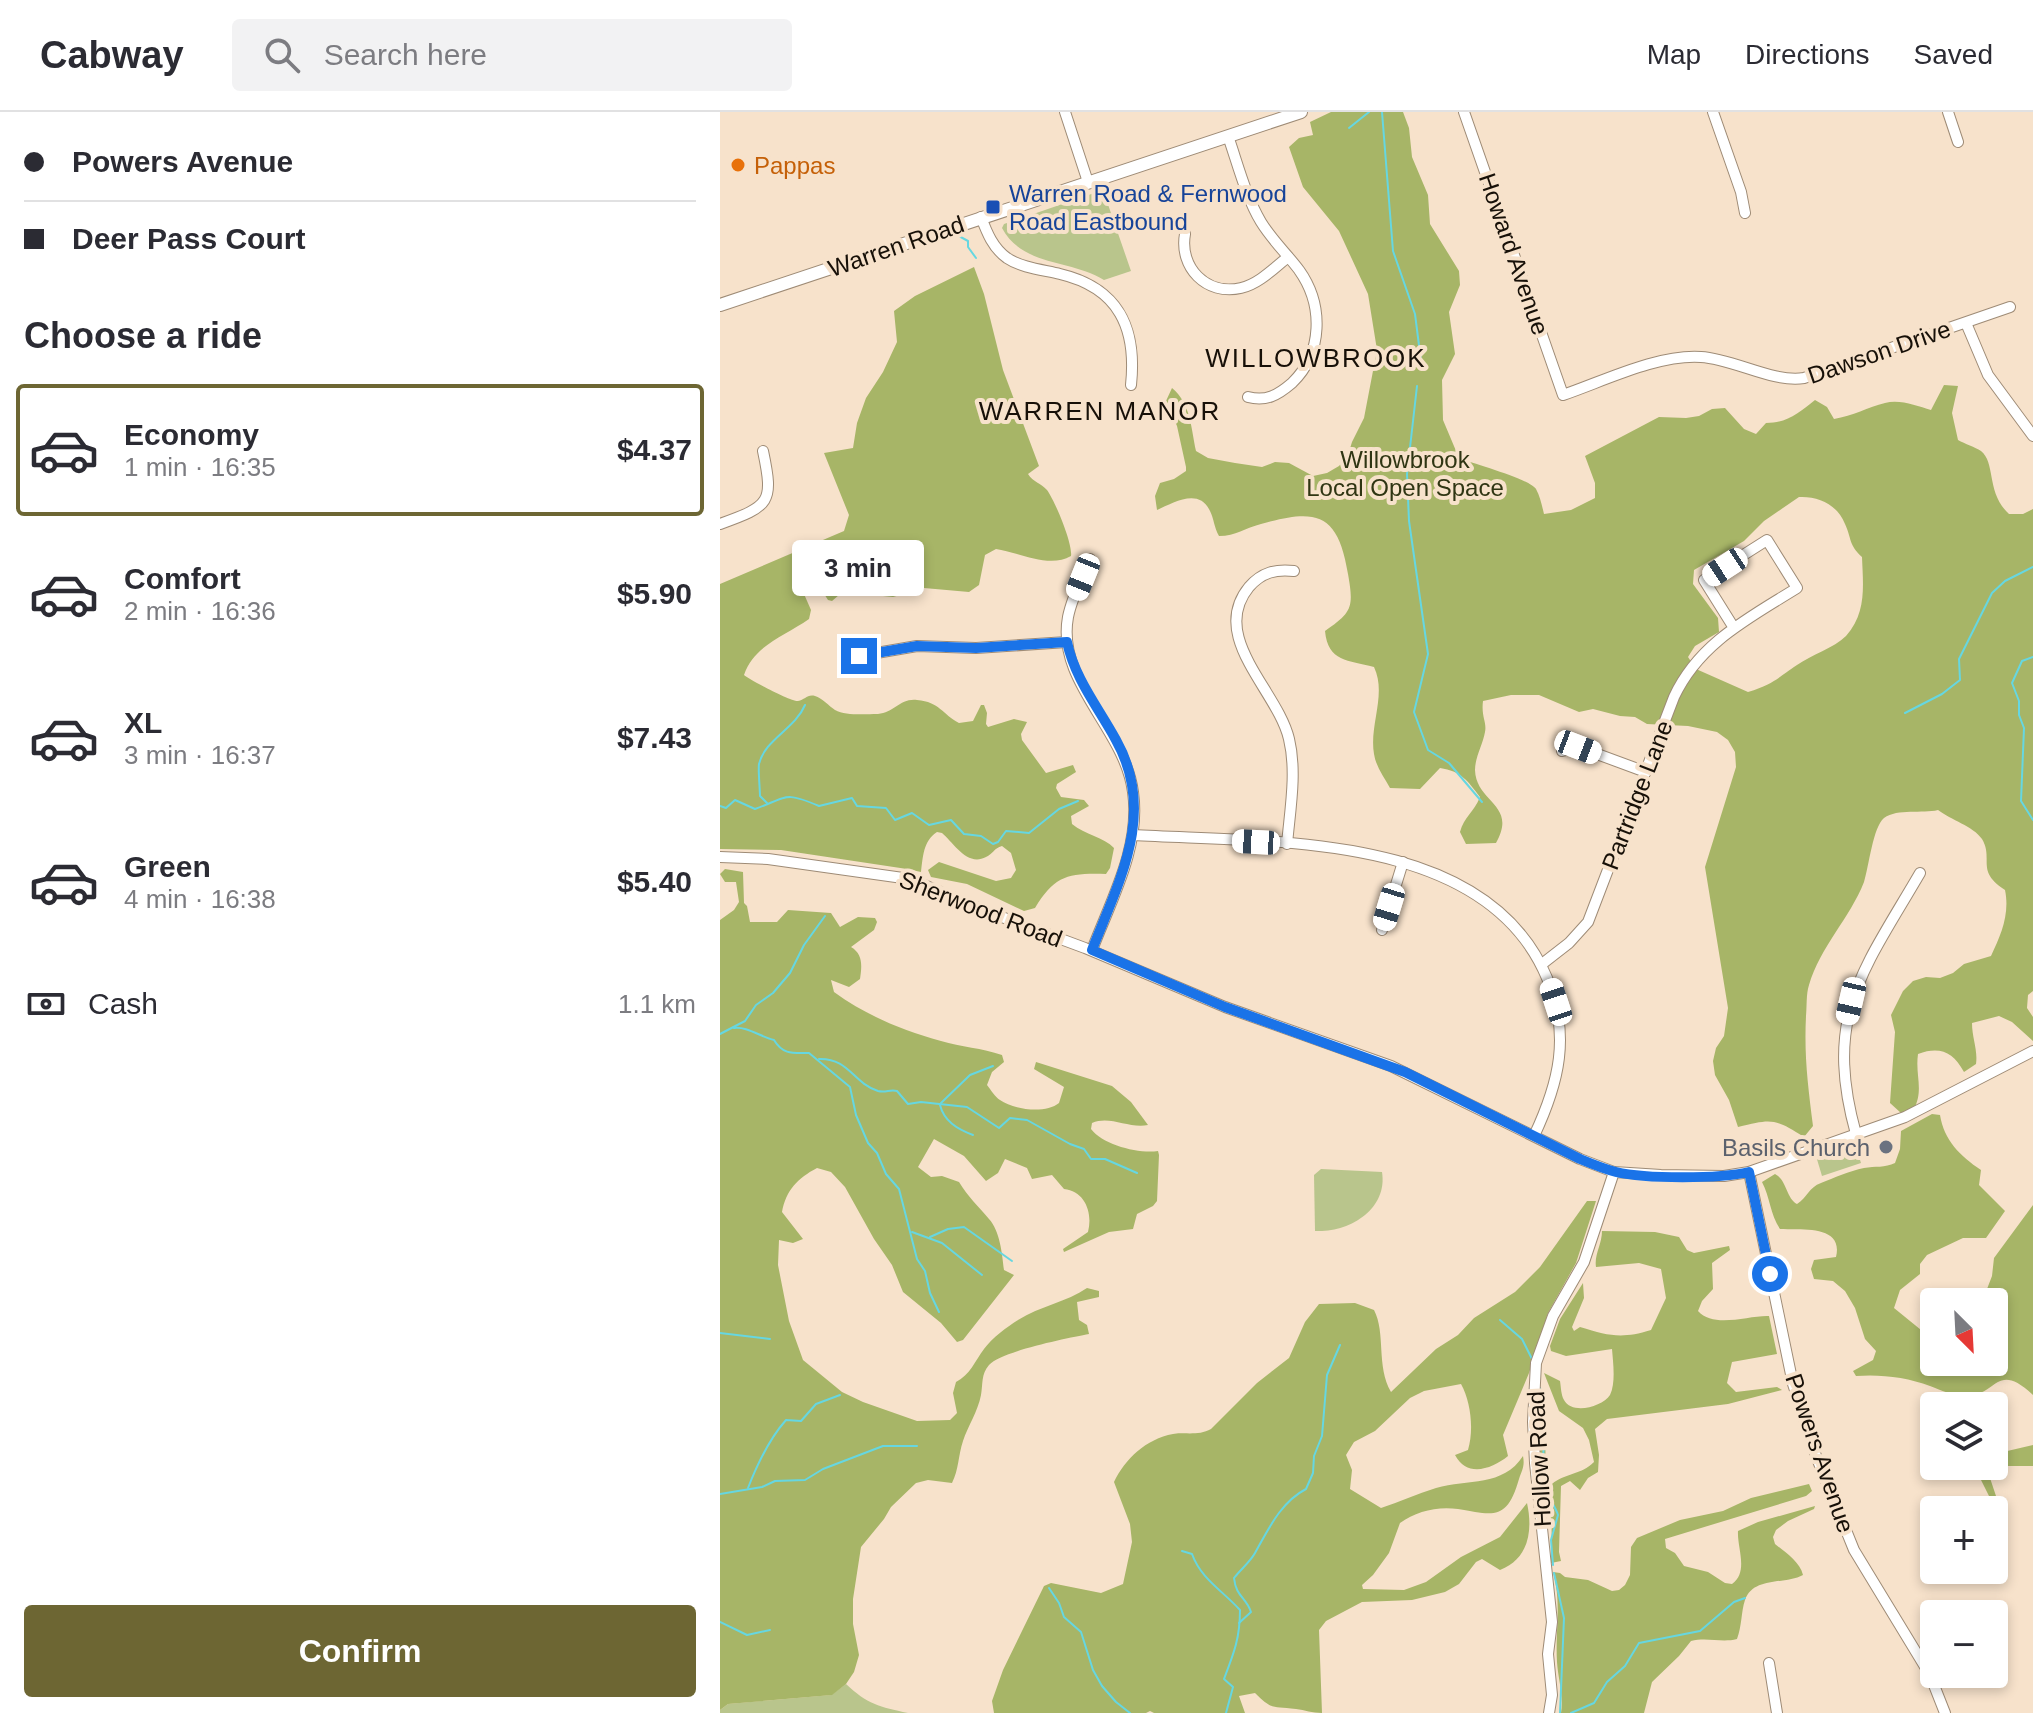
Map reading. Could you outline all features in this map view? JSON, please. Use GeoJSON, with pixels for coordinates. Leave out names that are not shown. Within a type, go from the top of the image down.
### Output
{"type":"FeatureCollection","features":[{"type":"Feature","properties":{"kind":"street"},"geometry":{"type":"LineString","coordinates":[[1065,112],[1088,182]]}},
{"type":"Feature","properties":{"kind":"street","name":"Warren Road"},"geometry":{"type":"LineString","coordinates":[[720,305],[1301,112]]}},
{"type":"Feature","properties":{"kind":"street","name":"Howard Avenue"},"geometry":{"type":"LineString","coordinates":[[1464,112],[1563,395]]}},
{"type":"Feature","properties":{"kind":"street"},"geometry":{"type":"LineString","coordinates":[[1713,112],[1741,192],[1745,213]]}},
{"type":"Feature","properties":{"kind":"street"},"geometry":{"type":"LineString","coordinates":[[1948,112],[1958,142]]}},
{"type":"Feature","properties":{"kind":"street"},"geometry":{"type":"LineString","coordinates":[[1228,136],[1254,209],[1271,237],[1308,284],[1317,312],[1315,343],[1304,368],[1286,387],[1269,398],[1258,400],[1248,397]]}},
{"type":"Feature","properties":{"kind":"street"},"geometry":{"type":"LineString","coordinates":[[981,217],[994,246],[1010,260],[1080,279],[1110,299],[1118,309],[1129,335],[1133,363],[1131,385]]}},
{"type":"Feature","properties":{"kind":"street"},"geometry":{"type":"LineString","coordinates":[[1185,234],[1187,263],[1193,273],[1215,287],[1240,288],[1252,284],[1288,257]]}},
{"type":"Feature","properties":{"kind":"street","name":"Dawson Drive"},"geometry":{"type":"LineString","coordinates":[[1563,395],[1660,362],[1685,357],[1716,359],[1786,378],[1804,378],[2010,307]]}},
{"type":"Feature","properties":{"kind":"street"},"geometry":{"type":"LineString","coordinates":[[1966,323],[1988,375],[2033,436]]}},
{"type":"Feature","properties":{"kind":"street"},"geometry":{"type":"LineString","coordinates":[[720,524],[750,513],[765,500],[769,489],[763,451]]}},
{"type":"Feature","properties":{"kind":"street","name":"Partridge Lane"},"geometry":{"type":"LineString","coordinates":[[1542,964],[1569,943],[1588,922],[1674,697],[1688,671],[1712,644],[1797,588],[1767,540],[1704,580],[1734,628]]}},
{"type":"Feature","properties":{"kind":"street"},"geometry":{"type":"LineString","coordinates":[[1090,559],[1070,607],[1067,642],[1079,679],[1125,757],[1134,794],[1133,835],[1127,861],[1092,950]]}},
{"type":"Feature","properties":{"kind":"street"},"geometry":{"type":"LineString","coordinates":[[1287,844],[1292,769],[1289,737],[1277,709],[1240,644],[1236,620],[1243,597],[1258,578],[1278,570],[1294,571]]}},
{"type":"Feature","properties":{"kind":"street"},"geometry":{"type":"LineString","coordinates":[[859,656],[917,646],[976,648],[1067,642]]}},
{"type":"Feature","properties":{"kind":"street"},"geometry":{"type":"LineString","coordinates":[[1562,751],[1578,747],[1646,772]]}},
{"type":"Feature","properties":{"kind":"street"},"geometry":{"type":"LineString","coordinates":[[1133,835],[1352,850],[1403,862],[1457,885],[1498,911],[1525,938],[1542,964],[1557,1012],[1560,1062],[1550,1102],[1534,1136]]}},
{"type":"Feature","properties":{"kind":"street","name":"Sherwood Road"},"geometry":{"type":"LineString","coordinates":[[720,857],[768,859],[900,876],[1092,950],[1246,1015],[1391,1066],[1580,1159],[1614,1172],[1724,1176],[1749,1172],[1917,1112],[2031,1056]]}},
{"type":"Feature","properties":{"kind":"street"},"geometry":{"type":"LineString","coordinates":[[1382,930],[1403,862]]}},
{"type":"Feature","properties":{"kind":"street"},"geometry":{"type":"LineString","coordinates":[[1856,1134],[1847,1097],[1843,1045],[1851,1001],[1862,974],[1920,873]]}},
{"type":"Feature","properties":{"kind":"street","name":"Hollow Road"},"geometry":{"type":"LineString","coordinates":[[1549,1713],[1552,1695],[1548,1654],[1552,1622],[1535,1463],[1533,1422],[1536,1363],[1553,1316],[1584,1262],[1614,1172]]}},
{"type":"Feature","properties":{"kind":"street","name":"Powers Avenue"},"geometry":{"type":"LineString","coordinates":[[1749,1172],[1793,1384],[1811,1443],[1854,1550],[1930,1675],[1945,1713]]}},
{"type":"Feature","properties":{"kind":"street"},"geometry":{"type":"LineString","coordinates":[[1769,1663],[1777,1713]]}},
{"type":"Feature","properties":{"kind":"green space","name":"Willowbrook Local Open Space"},"geometry":{"type":"Polygon","coordinates":[[[1331,112],[1403,112],[1409,128],[1412,157],[1428,195],[1430,224],[1459,271],[1460,285],[1449,312],[1455,354],[1442,380],[1443,420],[1459,458],[1532,485],[1544,514],[1571,510],[1595,498],[1595,483],[1585,456],[1659,417],[1686,418],[1725,408],[1744,429],[1756,434],[1766,423],[1787,419],[1815,400],[1827,407],[1834,419],[1891,402],[1931,410],[1944,385],[1958,386],[1952,413],[1958,440],[1986,456],[1997,497],[2009,514],[2023,514],[2033,509],[2033,991],[2028,995],[2027,1008],[2033,1017],[2033,1041],[2012,1022],[1999,1016],[1972,1023],[1976,1064],[1964,1072],[1945,1052],[1918,1054],[1919,1089],[1914,1109],[1901,1113],[1890,1103],[1895,1032],[1891,1015],[1903,991],[1913,981],[1926,977],[1940,978],[1964,964],[1991,956],[2001,932],[2006,907],[2005,890],[1990,877],[1985,846],[1973,830],[1938,810],[1890,815],[1880,823],[1864,882],[1820,958],[1808,989],[1806,1058],[1813,1126],[1804,1137],[1772,1122],[1738,1127],[1729,1100],[1715,1075],[1713,1061],[1716,1048],[1724,1036],[1728,1008],[1705,867],[1736,767],[1735,752],[1728,740],[1717,732],[1688,726],[1647,724],[1635,717],[1593,709],[1579,712],[1539,695],[1511,695],[1483,701],[1485,732],[1475,770],[1482,790],[1499,811],[1501,830],[1496,843],[1466,844],[1460,832],[1480,797],[1472,786],[1453,772],[1440,768],[1420,789],[1390,788],[1376,763],[1373,743],[1378,677],[1374,667],[1348,661],[1335,654],[1330,649],[1325,631],[1346,614],[1351,595],[1344,554],[1331,527],[1322,520],[1297,516],[1219,536],[1210,511],[1199,500],[1185,499],[1157,510],[1155,496],[1160,483],[1186,471],[1177,426],[1166,401],[1172,388],[1187,409],[1196,451],[1208,458],[1262,467],[1275,462],[1289,463],[1313,476],[1339,466],[1348,455],[1364,418],[1377,350],[1368,294],[1339,231],[1303,187],[1289,147],[1299,138],[1313,135],[1310,122],[1331,112]],[[1799,497],[1764,521],[1744,541],[1694,570],[1693,584],[1718,618],[1719,632],[1695,646],[1688,657],[1696,669],[1748,692],[1769,684],[1835,644],[1853,627],[1861,608],[1862,557],[1852,545],[1837,511],[1820,500],[1799,497]]]}},
{"type":"Feature","properties":{"kind":"green space"},"geometry":{"type":"Polygon","coordinates":[[[1103,190],[1131,271],[1104,280],[1022,250],[1002,228],[1004,224],[1103,190]]]}},
{"type":"Feature","properties":{"kind":"green space"},"geometry":{"type":"Polygon","coordinates":[[[974,267],[1003,370],[1039,466],[1028,474],[1045,488],[1059,513],[1071,556],[1053,561],[996,549],[985,555],[979,585],[969,592],[924,588],[893,597],[863,594],[858,586],[846,589],[832,601],[819,586],[804,594],[811,610],[809,619],[771,642],[755,656],[744,675],[788,698],[798,701],[815,696],[845,713],[884,713],[906,701],[917,700],[936,706],[959,723],[973,721],[981,705],[987,713],[988,727],[1014,719],[1027,722],[1021,734],[1022,740],[1046,773],[1073,765],[1076,772],[1057,784],[1056,788],[1061,797],[1084,800],[1089,806],[1071,816],[1072,824],[1114,848],[1106,874],[1064,878],[1049,889],[1035,908],[1024,911],[967,884],[931,877],[928,870],[939,862],[996,881],[1011,878],[1016,870],[1011,853],[1002,846],[986,857],[973,859],[942,833],[937,832],[926,845],[921,872],[781,850],[720,849],[720,584],[844,531],[849,515],[824,453],[853,448],[857,423],[866,398],[897,342],[894,311],[915,296],[974,267]]]}},
{"type":"Feature","properties":{"kind":"green space"},"geometry":{"type":"Polygon","coordinates":[[[725,869],[743,872],[744,903],[750,922],[777,922],[788,910],[831,913],[840,927],[858,917],[875,918],[874,930],[851,947],[860,957],[860,979],[849,987],[831,980],[834,992],[846,1001],[912,1032],[1002,1055],[1004,1062],[992,1072],[987,1085],[998,1099],[1013,1106],[1038,1110],[1059,1103],[1064,1087],[1034,1069],[1036,1062],[1112,1086],[1131,1102],[1148,1125],[1099,1121],[1092,1123],[1091,1129],[1112,1144],[1132,1150],[1158,1151],[1159,1155],[1157,1201],[1137,1214],[1133,1229],[1109,1232],[1064,1252],[1063,1249],[1088,1232],[1088,1211],[1082,1198],[1064,1189],[1052,1175],[1032,1179],[1027,1168],[1005,1159],[998,1173],[986,1181],[964,1156],[934,1139],[918,1167],[931,1177],[942,1176],[959,1182],[993,1224],[1004,1270],[1014,1275],[963,1340],[957,1342],[941,1323],[903,1292],[892,1265],[845,1187],[831,1172],[817,1168],[794,1186],[786,1197],[782,1212],[803,1239],[793,1243],[779,1240],[778,1265],[789,1321],[803,1360],[842,1392],[863,1402],[917,1421],[950,1420],[957,1413],[953,1393],[956,1382],[969,1372],[987,1345],[1000,1333],[1026,1315],[1087,1288],[1099,1291],[1099,1297],[1077,1302],[1079,1320],[1087,1325],[1089,1334],[1021,1350],[996,1360],[986,1368],[980,1401],[963,1441],[952,1483],[928,1480],[916,1483],[891,1507],[861,1547],[853,1599],[853,1624],[859,1655],[846,1684],[832,1695],[728,1704],[720,1710],[720,920],[739,902],[736,882],[725,882],[720,874],[725,869]]]}},
{"type":"Feature","properties":{"kind":"green space"},"geometry":{"type":"Polygon","coordinates":[[[1932,1114],[1940,1115],[1954,1147],[1981,1170],[1979,1185],[2005,1211],[1986,1238],[1963,1238],[1927,1255],[1920,1264],[1920,1274],[1900,1290],[1894,1308],[1920,1329],[1920,1376],[2008,1376],[2008,1288],[1987,1288],[1994,1258],[2033,1205],[2033,1395],[2011,1380],[1997,1382],[1982,1392],[1946,1392],[1903,1378],[1856,1376],[1853,1371],[1873,1360],[1876,1351],[1865,1339],[1855,1308],[1845,1291],[1833,1281],[1814,1279],[1811,1269],[1814,1260],[1836,1257],[1837,1246],[1827,1234],[1818,1231],[1780,1229],[1774,1217],[1762,1182],[1775,1174],[1797,1204],[1821,1183],[1858,1169],[1895,1163],[1901,1131],[1932,1114]]]}},
{"type":"Feature","properties":{"kind":"green space"},"geometry":{"type":"Polygon","coordinates":[[[1855,1144],[1861,1163],[1822,1176],[1816,1156],[1855,1144]]]}},
{"type":"Feature","properties":{"kind":"green space"},"geometry":{"type":"Polygon","coordinates":[[[1321,1169],[1382,1172],[1379,1198],[1372,1208],[1352,1223],[1328,1231],[1315,1231],[1314,1175],[1321,1169]]]}},
{"type":"Feature","properties":{"kind":"green space"},"geometry":{"type":"Polygon","coordinates":[[[1587,1201],[1596,1201],[1576,1263],[1548,1313],[1529,1373],[1503,1435],[1508,1456],[1495,1465],[1473,1469],[1466,1467],[1455,1455],[1468,1450],[1471,1434],[1469,1408],[1461,1384],[1424,1391],[1410,1398],[1375,1431],[1354,1442],[1346,1455],[1352,1470],[1350,1489],[1381,1508],[1436,1488],[1495,1477],[1515,1466],[1523,1456],[1524,1459],[1514,1493],[1504,1509],[1481,1513],[1435,1509],[1413,1515],[1400,1523],[1389,1553],[1362,1585],[1363,1589],[1404,1590],[1426,1582],[1461,1557],[1500,1537],[1527,1503],[1529,1533],[1517,1559],[1500,1570],[1482,1559],[1459,1584],[1445,1592],[1412,1600],[1362,1602],[1326,1621],[1319,1630],[1322,1713],[1274,1707],[1255,1693],[1239,1696],[1245,1713],[994,1713],[992,1701],[1003,1670],[1044,1586],[1051,1583],[1101,1593],[1123,1584],[1132,1542],[1130,1524],[1114,1482],[1138,1451],[1163,1437],[1211,1429],[1257,1383],[1289,1358],[1305,1322],[1319,1304],[1355,1303],[1374,1310],[1380,1329],[1386,1382],[1391,1392],[1474,1318],[1515,1292],[1540,1267],[1587,1201]]]}},
{"type":"Feature","properties":{"kind":"green space"},"geometry":{"type":"Polygon","coordinates":[[[1602,1231],[1655,1232],[1679,1237],[1687,1250],[1694,1253],[1729,1246],[1730,1250],[1712,1263],[1713,1289],[1698,1311],[1722,1320],[1769,1316],[1777,1354],[1732,1362],[1727,1383],[1736,1392],[1777,1387],[1782,1390],[1728,1404],[1607,1419],[1595,1429],[1598,1472],[1588,1478],[1580,1490],[1570,1481],[1561,1486],[1561,1561],[1551,1563],[1551,1518],[1539,1458],[1542,1424],[1545,1426],[1546,1483],[1552,1484],[1594,1462],[1583,1428],[1559,1411],[1544,1373],[1560,1381],[1562,1396],[1568,1405],[1580,1408],[1594,1406],[1606,1399],[1614,1379],[1612,1349],[1566,1356],[1551,1351],[1560,1319],[1583,1283],[1584,1298],[1572,1327],[1574,1331],[1580,1327],[1608,1334],[1632,1335],[1651,1330],[1666,1298],[1661,1269],[1639,1263],[1596,1267],[1602,1231]]]}},
{"type":"Feature","properties":{"kind":"green space"},"geometry":{"type":"Polygon","coordinates":[[[2033,1445],[2033,1466],[2008,1466],[2008,1451],[2033,1445]]]}},
{"type":"Feature","properties":{"kind":"green space"},"geometry":{"type":"Polygon","coordinates":[[[1981,1480],[1991,1480],[1996,1496],[1989,1496],[1981,1480]]]}},
{"type":"Feature","properties":{"kind":"green space"},"geometry":{"type":"Polygon","coordinates":[[[1809,1484],[1812,1491],[1806,1496],[1665,1539],[1666,1548],[1675,1553],[1684,1566],[1708,1572],[1732,1584],[1741,1566],[1738,1531],[1815,1506],[1788,1521],[1776,1530],[1773,1537],[1775,1544],[1795,1562],[1803,1575],[1763,1584],[1749,1592],[1737,1639],[1691,1641],[1652,1682],[1644,1713],[1561,1713],[1557,1595],[1553,1572],[1588,1580],[1612,1591],[1619,1590],[1630,1575],[1631,1547],[1637,1538],[1680,1520],[1723,1511],[1751,1498],[1809,1484]]]}},
{"type":"Feature","properties":{"kind":"green space"},"geometry":{"type":"Polygon","coordinates":[[[846,1684],[874,1704],[908,1713],[720,1713],[728,1704],[831,1695],[846,1684]]]}},
{"type":"Feature","properties":{"kind":"waterway"},"geometry":{"type":"LineString","coordinates":[[1349,128],[1369,112]]}},
{"type":"Feature","properties":{"kind":"waterway"},"geometry":{"type":"LineString","coordinates":[[1382,112],[1393,251],[1415,314],[1422,369]]}},
{"type":"Feature","properties":{"kind":"waterway"},"geometry":{"type":"LineString","coordinates":[[957,235],[968,241],[968,247],[976,258]]}},
{"type":"Feature","properties":{"kind":"waterway"},"geometry":{"type":"LineString","coordinates":[[1417,386],[1407,474],[1409,521],[1428,654],[1414,712],[1428,750],[1449,763],[1482,802]]}},
{"type":"Feature","properties":{"kind":"waterway"},"geometry":{"type":"LineString","coordinates":[[1905,713],[1942,694],[1960,680],[1959,659],[1992,593],[2005,581],[2033,567]]}},
{"type":"Feature","properties":{"kind":"waterway"},"geometry":{"type":"LineString","coordinates":[[2033,657],[2022,661],[2012,683],[2024,728],[2021,801],[2033,820]]}},
{"type":"Feature","properties":{"kind":"waterway"},"geometry":{"type":"LineString","coordinates":[[767,803],[760,796],[759,767],[762,755],[805,705]]}},
{"type":"Feature","properties":{"kind":"waterway"},"geometry":{"type":"LineString","coordinates":[[720,806],[726,808],[735,800],[755,809],[786,797],[799,798],[819,806],[852,798],[857,806],[886,808],[895,820],[912,813],[929,825],[951,820],[964,834],[981,836],[993,844],[1006,831],[1029,833],[1059,809],[1078,801]]}},
{"type":"Feature","properties":{"kind":"waterway"},"geometry":{"type":"LineString","coordinates":[[720,1034],[745,1021],[756,1005],[773,993],[790,973],[804,945],[825,916]]}},
{"type":"Feature","properties":{"kind":"waterway"},"geometry":{"type":"LineString","coordinates":[[734,1028],[774,1040],[789,1052],[809,1053],[850,1087],[856,1115],[868,1143],[899,1189],[917,1259],[925,1271],[939,1312]]}},
{"type":"Feature","properties":{"kind":"waterway"},"geometry":{"type":"LineString","coordinates":[[819,1059],[837,1062],[878,1091],[897,1091],[908,1104],[921,1102],[967,1107],[999,1128],[1010,1118],[1027,1120],[1084,1149],[1091,1159],[1105,1159],[1137,1173]]}},
{"type":"Feature","properties":{"kind":"waterway"},"geometry":{"type":"LineString","coordinates":[[941,1103],[970,1075],[993,1066]]}},
{"type":"Feature","properties":{"kind":"waterway"},"geometry":{"type":"LineString","coordinates":[[940,1105],[952,1124],[973,1135]]}},
{"type":"Feature","properties":{"kind":"waterway"},"geometry":{"type":"LineString","coordinates":[[930,1237],[948,1229],[964,1227],[1012,1261]]}},
{"type":"Feature","properties":{"kind":"waterway"},"geometry":{"type":"LineString","coordinates":[[912,1232],[942,1243],[982,1275]]}},
{"type":"Feature","properties":{"kind":"waterway"},"geometry":{"type":"LineString","coordinates":[[1500,1320],[1522,1339],[1532,1359]]}},
{"type":"Feature","properties":{"kind":"waterway"},"geometry":{"type":"LineString","coordinates":[[720,1333],[770,1339]]}},
{"type":"Feature","properties":{"kind":"waterway"},"geometry":{"type":"LineString","coordinates":[[1239,1623],[1251,1612],[1234,1578],[1253,1556],[1283,1508],[1306,1489],[1322,1436],[1327,1375],[1340,1345]]}},
{"type":"Feature","properties":{"kind":"waterway"},"geometry":{"type":"LineString","coordinates":[[1540,1388],[1544,1422],[1543,1484],[1558,1515],[1551,1540],[1553,1565]]}},
{"type":"Feature","properties":{"kind":"waterway"},"geometry":{"type":"LineString","coordinates":[[748,1488],[764,1452],[786,1420],[801,1421],[816,1404],[840,1395]]}},
{"type":"Feature","properties":{"kind":"waterway"},"geometry":{"type":"LineString","coordinates":[[720,1494],[762,1487],[775,1481],[805,1480],[823,1469],[883,1446],[917,1446]]}},
{"type":"Feature","properties":{"kind":"waterway"},"geometry":{"type":"LineString","coordinates":[[1182,1551],[1192,1554],[1207,1578],[1240,1610],[1236,1645],[1224,1679],[1233,1687],[1226,1713]]}},
{"type":"Feature","properties":{"kind":"waterway"},"geometry":{"type":"LineString","coordinates":[[1554,1573],[1564,1618],[1560,1713]]}},
{"type":"Feature","properties":{"kind":"waterway"},"geometry":{"type":"LineString","coordinates":[[1049,1588],[1064,1617],[1081,1632],[1093,1670],[1102,1686],[1130,1713]]}},
{"type":"Feature","properties":{"kind":"waterway"},"geometry":{"type":"LineString","coordinates":[[1571,1713],[1594,1703],[1607,1682],[1625,1666],[1639,1643],[1700,1631],[1734,1602],[1745,1598]]}},
{"type":"Feature","properties":{"kind":"waterway"},"geometry":{"type":"LineString","coordinates":[[720,1622],[747,1635],[770,1630]]}},
{"type":"Feature","properties":{"kind":"place","name":"Pappas"},"geometry":{"type":"Point","coordinates":[738,165]}},
{"type":"Feature","properties":{"kind":"place","name":"Warren Road & Fernwood Road Eastbound"},"geometry":{"type":"Point","coordinates":[993,207]}},
{"type":"Feature","properties":{"kind":"place","name":"Basils Church"},"geometry":{"type":"Point","coordinates":[1886,1147]}},
{"type":"Feature","properties":{"kind":"district","name":"WILLOWBROOK"},"geometry":{"type":"Point","coordinates":[1316,358]}},
{"type":"Feature","properties":{"kind":"district","name":"WARREN MANOR"},"geometry":{"type":"Point","coordinates":[1100,411]}},
{"type":"Feature","properties":{"kind":"route"},"geometry":{"type":"LineString","coordinates":[[859,656],[917,646],[996,648],[1067,642],[1079,679],[1125,757],[1135,805],[1127,861],[1092,950],[1225,1007],[1405,1072],[1606,1170],[1623,1174],[1724,1176],[1749,1172],[1770,1274]]}}]}
